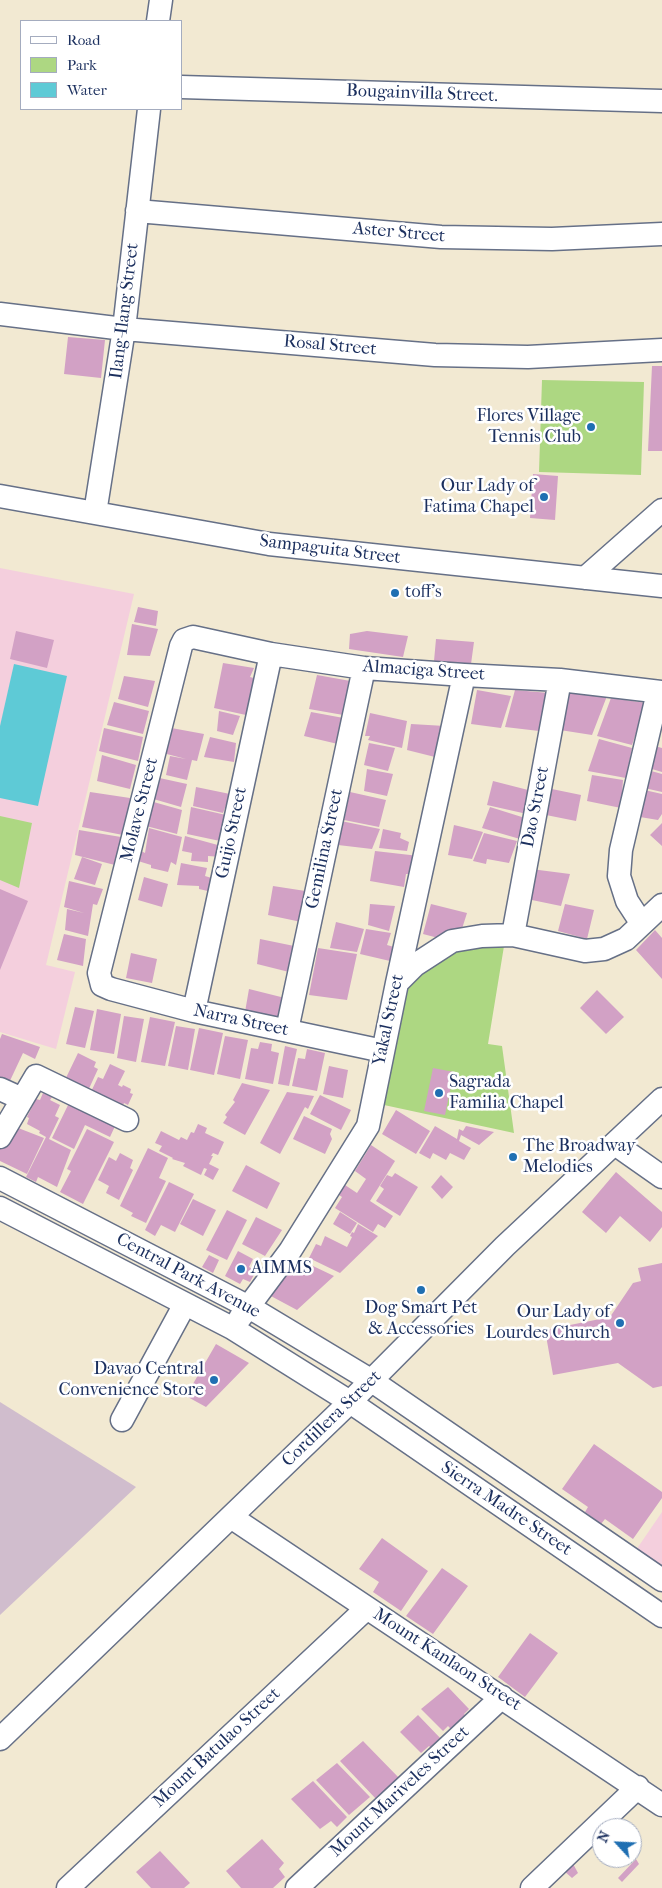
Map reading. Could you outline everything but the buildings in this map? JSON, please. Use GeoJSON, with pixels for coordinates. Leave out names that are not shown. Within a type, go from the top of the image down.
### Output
{"type":"FeatureCollection","features":[{"type":"Feature","properties":{"kind":"street"},"geometry":{"type":"LineString","coordinates":[[158,20],[160,0]]}},
{"type":"Feature","properties":{"kind":"street","name":"Bougainvilla Street."},"geometry":{"type":"LineString","coordinates":[[182,87],[662,101]]}},
{"type":"Feature","properties":{"kind":"street","name":"Ilang-Ilang Street"},"geometry":{"type":"LineString","coordinates":[[95,513],[124,329],[149,110]]}},
{"type":"Feature","properties":{"kind":"street","name":"Aster Street"},"geometry":{"type":"LineString","coordinates":[[137,211],[441,237],[552,239],[662,234]]}},
{"type":"Feature","properties":{"kind":"street","name":"Rosal Street"},"geometry":{"type":"LineString","coordinates":[[0,314],[124,329],[444,355],[528,357],[662,350]]}},
{"type":"Feature","properties":{"kind":"street","name":"Sampaguita Street"},"geometry":{"type":"LineString","coordinates":[[0,496],[269,544],[662,586]]}},
{"type":"Feature","properties":{"kind":"street"},"geometry":{"type":"LineString","coordinates":[[585,578],[662,510]]}},
{"type":"Feature","properties":{"kind":"street","name":"Almaciga Street"},"geometry":{"type":"LineString","coordinates":[[188,638],[193,637],[270,654],[364,668],[560,680],[660,692]]}},
{"type":"Feature","properties":{"kind":"street","name":"Molave Street"},"geometry":{"type":"LineString","coordinates":[[102,985],[99,973],[181,646],[188,638]]}},
{"type":"Feature","properties":{"kind":"street","name":"Guijo Street"},"geometry":{"type":"LineString","coordinates":[[194,1011],[270,654]]}},
{"type":"Feature","properties":{"kind":"street","name":"Gemilina Street"},"geometry":{"type":"LineString","coordinates":[[287,1030],[364,668]]}},
{"type":"Feature","properties":{"kind":"street","name":"Yakal Street"},"geometry":{"type":"LineString","coordinates":[[232,1328],[295,1243],[368,1126],[464,675]]}},
{"type":"Feature","properties":{"kind":"street","name":"Dao Street"},"geometry":{"type":"LineString","coordinates":[[513,935],[560,680]]}},
{"type":"Feature","properties":{"kind":"street"},"geometry":{"type":"LineString","coordinates":[[642,924],[627,901],[618,876],[621,850],[660,692]]}},
{"type":"Feature","properties":{"kind":"street"},"geometry":{"type":"LineString","coordinates":[[397,983],[416,965],[452,941],[482,936],[513,935],[585,951],[604,949],[626,939],[662,905]]}},
{"type":"Feature","properties":{"kind":"street","name":"Narra Street"},"geometry":{"type":"LineString","coordinates":[[102,985],[111,990],[194,1011],[383,1051]]}},
{"type":"Feature","properties":{"kind":"street"},"geometry":{"type":"LineString","coordinates":[[0,1137],[36,1076],[127,1120]]}},
{"type":"Feature","properties":{"kind":"street"},"geometry":{"type":"LineString","coordinates":[[0,1089],[22,1099]]}},
{"type":"Feature","properties":{"kind":"street","name":"Cordillera Street"},"geometry":{"type":"LineString","coordinates":[[0,1739],[372,1381],[505,1246],[662,1099]]}},
{"type":"Feature","properties":{"kind":"street"},"geometry":{"type":"LineString","coordinates":[[615,1144],[662,1177]]}},
{"type":"Feature","properties":{"kind":"street","name":"Central Park Avenue"},"geometry":{"type":"LineString","coordinates":[[0,1178],[248,1307],[372,1381]]}},
{"type":"Feature","properties":{"kind":"street","name":"Central Park Avenue"},"geometry":{"type":"LineString","coordinates":[[0,1208],[232,1328],[350,1402]]}},
{"type":"Feature","properties":{"kind":"street"},"geometry":{"type":"LineString","coordinates":[[122,1420],[185,1304]]}},
{"type":"Feature","properties":{"kind":"street","name":"Sierra Madre Street"},"geometry":{"type":"LineString","coordinates":[[372,1381],[662,1580]]}},
{"type":"Feature","properties":{"kind":"street","name":"Sierra Madre Street"},"geometry":{"type":"LineString","coordinates":[[350,1402],[662,1616]]}},
{"type":"Feature","properties":{"kind":"street","name":"Mount Kanlaon Street"},"geometry":{"type":"LineString","coordinates":[[231,1517],[638,1787],[662,1805]]}},
{"type":"Feature","properties":{"kind":"street","name":"Mount Batulao Street"},"geometry":{"type":"LineString","coordinates":[[68,1888],[367,1608]]}},
{"type":"Feature","properties":{"kind":"street","name":"Mount Mariveles Street"},"geometry":{"type":"LineString","coordinates":[[297,1888],[502,1697]]}},
{"type":"Feature","properties":{"kind":"street"},"geometry":{"type":"LineString","coordinates":[[532,1888],[638,1787]]}},
{"type":"Feature","properties":{"kind":"shaded area"},"geometry":{"type":"Polygon","coordinates":[[[0,568],[134,594],[46,965],[75,972],[56,1049],[0,1032],[0,568]]]}},
{"type":"Feature","properties":{"kind":"shaded area"},"geometry":{"type":"Polygon","coordinates":[[[0,1402],[136,1487],[0,1615],[0,1402]]]}},
{"type":"Feature","properties":{"kind":"shaded area"},"geometry":{"type":"Polygon","coordinates":[[[662,1512],[662,1567],[636,1550],[662,1512]]]}},
{"type":"Feature","properties":{"kind":"green space","name":"Flores Village Tennis Club"},"geometry":{"type":"Polygon","coordinates":[[[542,380],[644,382],[641,475],[539,472],[542,380]]]}},
{"type":"Feature","properties":{"kind":"green space"},"geometry":{"type":"Polygon","coordinates":[[[0,816],[32,823],[19,888],[0,880],[0,816]]]}},
{"type":"Feature","properties":{"kind":"green space"},"geometry":{"type":"Polygon","coordinates":[[[505,940],[488,1044],[502,1046],[514,1133],[384,1105],[405,993],[413,980],[444,955],[505,940]]]}},
{"type":"Feature","properties":{"kind":"water"},"geometry":{"type":"Polygon","coordinates":[[[14,664],[67,676],[38,806],[0,798],[0,726],[14,664]]]}},
{"type":"Feature","properties":{"kind":"place","name":"Flores Village Tennis Club"},"geometry":{"type":"Point","coordinates":[591,427]}},
{"type":"Feature","properties":{"kind":"place","name":"Our Lady of Fatima Chapel"},"geometry":{"type":"Point","coordinates":[544,497]}},
{"type":"Feature","properties":{"kind":"place","name":"toff's"},"geometry":{"type":"Point","coordinates":[395,593]}},
{"type":"Feature","properties":{"kind":"place","name":"Sagrada Familia Chapel"},"geometry":{"type":"Point","coordinates":[439,1093]}},
{"type":"Feature","properties":{"kind":"place","name":"The Broadway Melodies"},"geometry":{"type":"Point","coordinates":[513,1157]}},
{"type":"Feature","properties":{"kind":"place","name":"AIMMS"},"geometry":{"type":"Point","coordinates":[241,1269]}},
{"type":"Feature","properties":{"kind":"place","name":"Dog Smart Pet & Accessories"},"geometry":{"type":"Point","coordinates":[421,1290]}},
{"type":"Feature","properties":{"kind":"place","name":"Our Lady of Lourdes Church"},"geometry":{"type":"Point","coordinates":[620,1323]}},
{"type":"Feature","properties":{"kind":"place","name":"Davao Central Convenience Store"},"geometry":{"type":"Point","coordinates":[214,1380]}}]}
